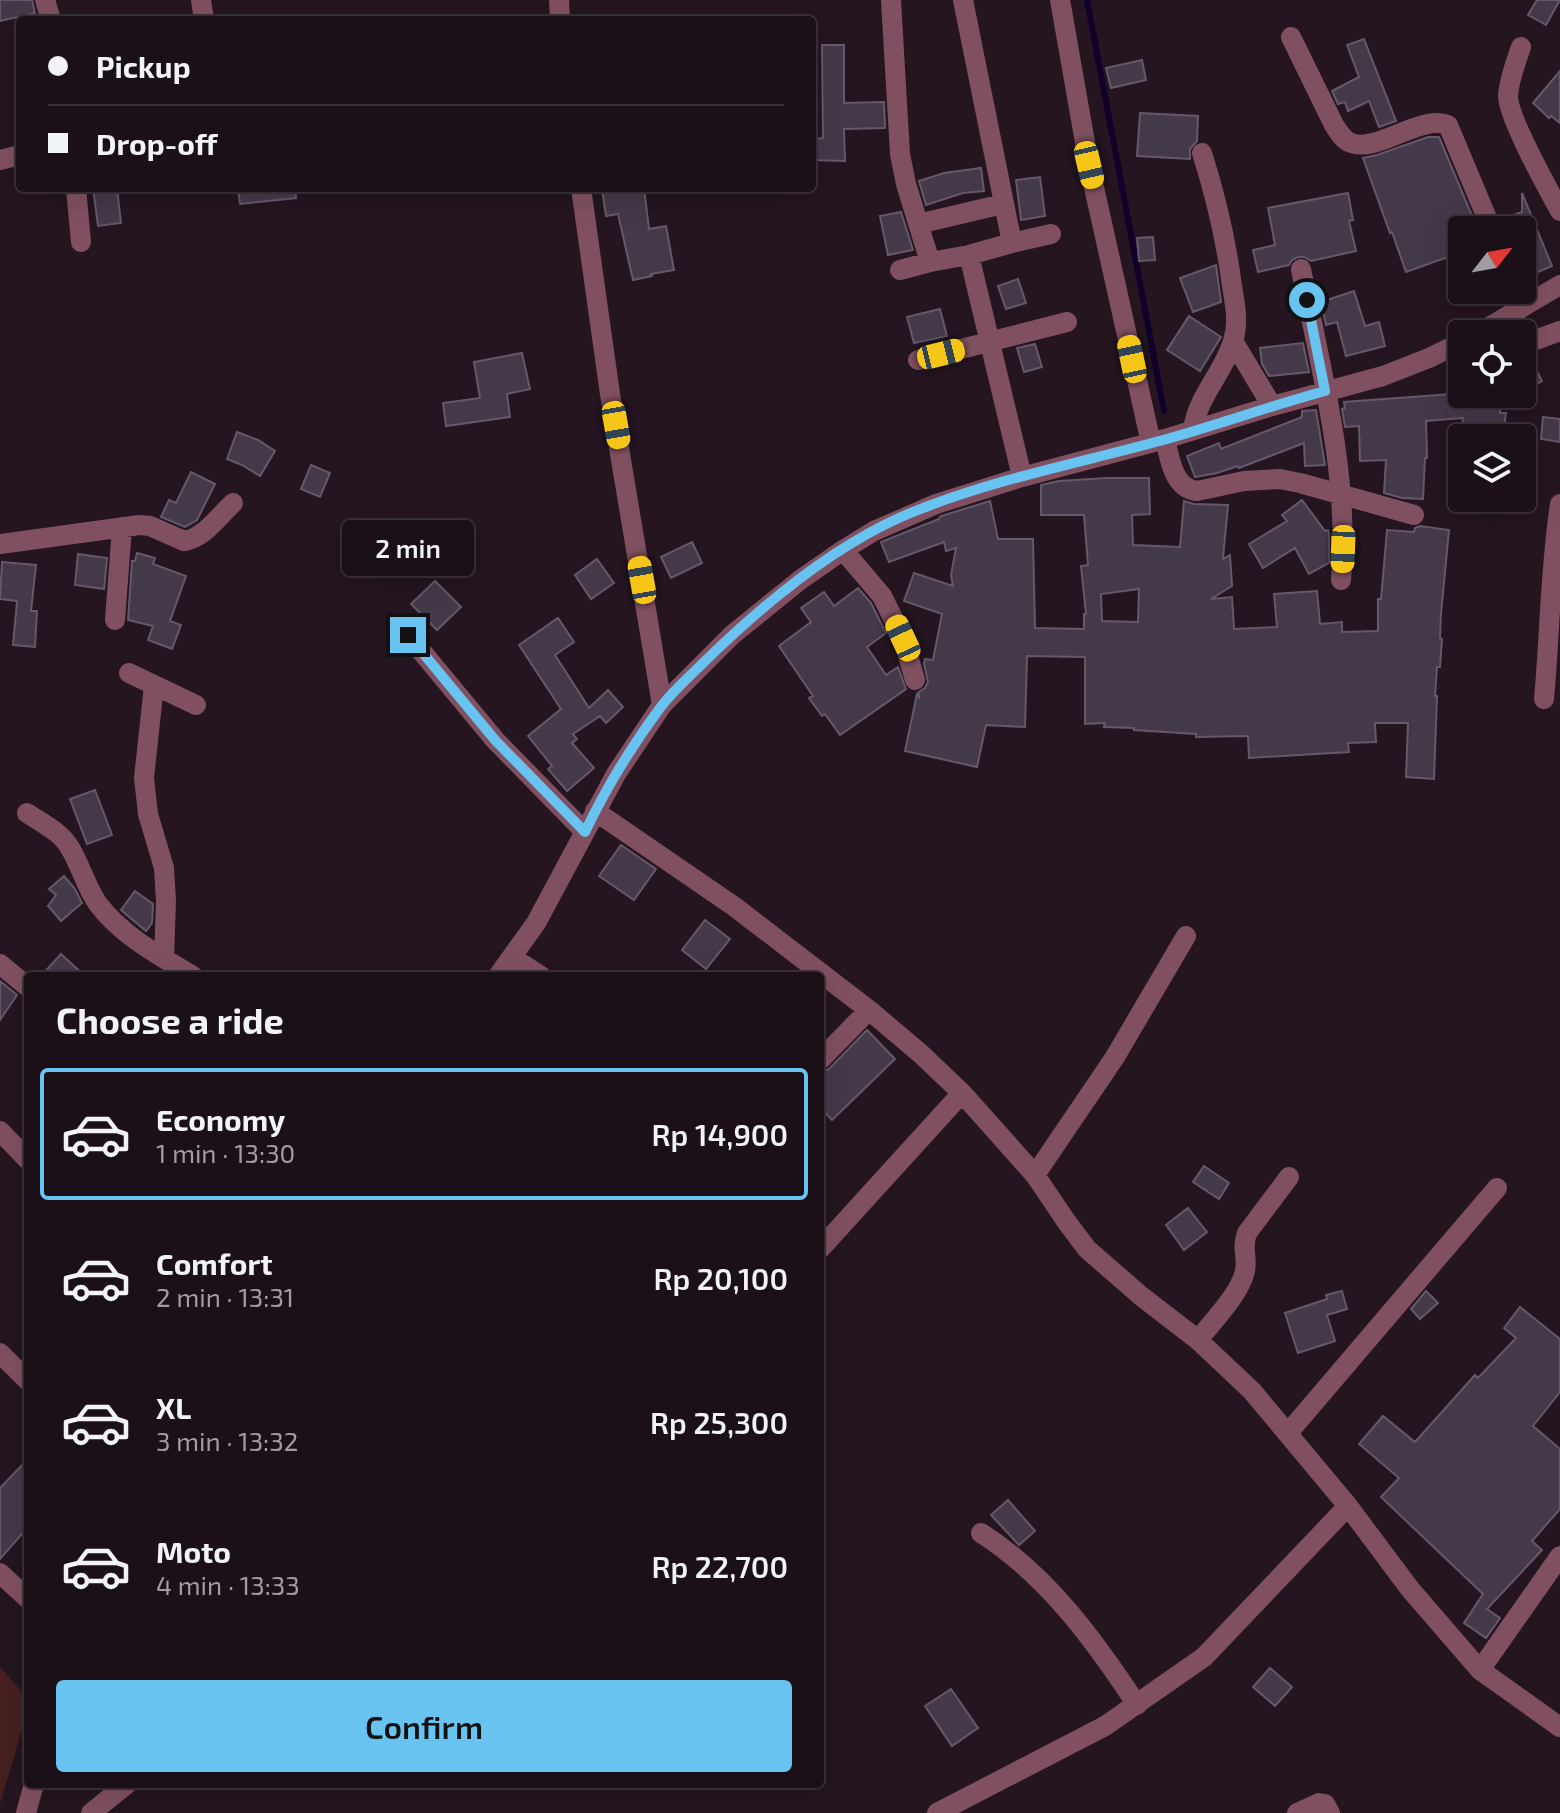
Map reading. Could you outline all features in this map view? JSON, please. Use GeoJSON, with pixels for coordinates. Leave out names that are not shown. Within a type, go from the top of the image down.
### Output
{"type":"FeatureCollection","features":[{"type":"Feature","properties":{"kind":"street"},"geometry":{"type":"LineString","coordinates":[[891,0],[900,154],[930,262]]}},
{"type":"Feature","properties":{"kind":"street"},"geometry":{"type":"LineString","coordinates":[[963,0],[1012,243]]}},
{"type":"Feature","properties":{"kind":"street"},"geometry":{"type":"LineString","coordinates":[[1060,0],[1089,165],[1158,441],[1180,484],[1197,491],[1271,479],[1300,483],[1414,515]]}},
{"type":"Feature","properties":{"kind":"street"},"geometry":{"type":"LineString","coordinates":[[1291,37],[1334,125],[1348,141],[1360,144],[1420,126],[1441,122],[1448,125],[1486,216]]}},
{"type":"Feature","properties":{"kind":"street"},"geometry":{"type":"LineString","coordinates":[[1521,47],[1508,100],[1560,211]]}},
{"type":"Feature","properties":{"kind":"street"},"geometry":{"type":"LineString","coordinates":[[1193,430],[1197,412],[1229,353],[1236,314],[1227,247],[1202,153]]}},
{"type":"Feature","properties":{"kind":"street"},"geometry":{"type":"LineString","coordinates":[[76,192],[81,242]]}},
{"type":"Feature","properties":{"kind":"street"},"geometry":{"type":"LineString","coordinates":[[582,192],[610,394],[662,705]]}},
{"type":"Feature","properties":{"kind":"street"},"geometry":{"type":"LineString","coordinates":[[918,224],[1003,204]]}},
{"type":"Feature","properties":{"kind":"street"},"geometry":{"type":"LineString","coordinates":[[900,270],[1051,234]]}},
{"type":"Feature","properties":{"kind":"street"},"geometry":{"type":"LineString","coordinates":[[969,255],[1022,477]]}},
{"type":"Feature","properties":{"kind":"street"},"geometry":{"type":"LineString","coordinates":[[1301,269],[1342,496],[1341,580]]}},
{"type":"Feature","properties":{"kind":"street"},"geometry":{"type":"LineString","coordinates":[[1536,293],[1560,285]]}},
{"type":"Feature","properties":{"kind":"street"},"geometry":{"type":"LineString","coordinates":[[1493,320],[1511,304]]}},
{"type":"Feature","properties":{"kind":"street"},"geometry":{"type":"LineString","coordinates":[[918,360],[1067,322]]}},
{"type":"Feature","properties":{"kind":"street"},"geometry":{"type":"LineString","coordinates":[[1536,340],[1560,331]]}},
{"type":"Feature","properties":{"kind":"street"},"geometry":{"type":"LineString","coordinates":[[1233,341],[1272,406]]}},
{"type":"Feature","properties":{"kind":"street"},"geometry":{"type":"LineString","coordinates":[[501,972],[536,923],[595,811],[662,705],[732,635],[843,550],[902,517],[936,504],[1383,376],[1448,349]]}},
{"type":"Feature","properties":{"kind":"street"},"geometry":{"type":"LineString","coordinates":[[0,544],[139,525],[150,526],[188,541],[196,538],[233,503]]}},
{"type":"Feature","properties":{"kind":"street"},"geometry":{"type":"LineString","coordinates":[[1544,699],[1550,586],[1560,504]]}},
{"type":"Feature","properties":{"kind":"street"},"geometry":{"type":"LineString","coordinates":[[115,620],[122,527]]}},
{"type":"Feature","properties":{"kind":"street"},"geometry":{"type":"LineString","coordinates":[[843,550],[882,596],[903,638],[915,680]]}},
{"type":"Feature","properties":{"kind":"street"},"geometry":{"type":"LineString","coordinates":[[408,635],[495,740],[585,832]]}},
{"type":"Feature","properties":{"kind":"street"},"geometry":{"type":"LineString","coordinates":[[129,673],[196,705]]}},
{"type":"Feature","properties":{"kind":"street"},"geometry":{"type":"LineString","coordinates":[[154,685],[144,778],[148,814],[164,868],[164,958]]}},
{"type":"Feature","properties":{"kind":"street"},"geometry":{"type":"LineString","coordinates":[[595,811],[735,907],[820,972]]}},
{"type":"Feature","properties":{"kind":"street"},"geometry":{"type":"LineString","coordinates":[[27,813],[68,844],[90,891],[123,930],[187,972]]}},
{"type":"Feature","properties":{"kind":"street"},"geometry":{"type":"LineString","coordinates":[[1035,1175],[1115,1057],[1186,936]]}},
{"type":"Feature","properties":{"kind":"street"},"geometry":{"type":"LineString","coordinates":[[512,957],[535,972]]}},
{"type":"Feature","properties":{"kind":"street"},"geometry":{"type":"LineString","coordinates":[[0,964],[24,984]]}},
{"type":"Feature","properties":{"kind":"street"},"geometry":{"type":"LineString","coordinates":[[824,975],[921,1054],[962,1093],[1035,1175],[1087,1249],[1198,1340],[1252,1391],[1348,1506],[1410,1589],[1480,1670],[1560,1727]]}},
{"type":"Feature","properties":{"kind":"street"},"geometry":{"type":"LineString","coordinates":[[824,1056],[869,1010]]}},
{"type":"Feature","properties":{"kind":"street"},"geometry":{"type":"LineString","coordinates":[[824,1245],[962,1093]]}},
{"type":"Feature","properties":{"kind":"street"},"geometry":{"type":"LineString","coordinates":[[0,1131],[24,1156]]}},
{"type":"Feature","properties":{"kind":"street"},"geometry":{"type":"LineString","coordinates":[[1198,1340],[1232,1298],[1245,1271],[1243,1243],[1247,1233],[1289,1177]]}},
{"type":"Feature","properties":{"kind":"street"},"geometry":{"type":"LineString","coordinates":[[1288,1433],[1497,1188]]}},
{"type":"Feature","properties":{"kind":"street"},"geometry":{"type":"LineString","coordinates":[[0,1353],[24,1377]]}},
{"type":"Feature","properties":{"kind":"street"},"geometry":{"type":"LineString","coordinates":[[937,1813],[1105,1726],[1204,1657],[1348,1506]]}},
{"type":"Feature","properties":{"kind":"street"},"geometry":{"type":"LineString","coordinates":[[981,1533],[1031,1572],[1069,1613],[1110,1663],[1137,1705]]}},
{"type":"Feature","properties":{"kind":"street"},"geometry":{"type":"LineString","coordinates":[[1480,1670],[1560,1556]]}},
{"type":"Feature","properties":{"kind":"street"},"geometry":{"type":"LineString","coordinates":[[0,1573],[24,1595]]}},
{"type":"Feature","properties":{"kind":"street"},"geometry":{"type":"LineString","coordinates":[[26,1813],[33,1788]]}},
{"type":"Feature","properties":{"kind":"street"},"geometry":{"type":"LineString","coordinates":[[91,1813],[122,1788]]}},
{"type":"Feature","properties":{"kind":"street"},"geometry":{"type":"LineString","coordinates":[[1297,1813],[1319,1803],[1325,1804],[1330,1813]]}},
{"type":"Feature","properties":{"kind":"shaded area"},"geometry":{"type":"Polygon","coordinates":[[[0,1667],[24,1694],[24,1723],[0,1804],[0,1667]]]}},
{"type":"Feature","properties":{"kind":"building"},"geometry":{"type":"Polygon","coordinates":[[[0,0],[32,0],[35,13],[0,21],[0,0]]]}},
{"type":"Feature","properties":{"kind":"building"},"geometry":{"type":"Polygon","coordinates":[[[1537,0],[1560,0],[1546,25],[1528,15],[1537,0]]]}},
{"type":"Feature","properties":{"kind":"building"},"geometry":{"type":"Polygon","coordinates":[[[1364,39],[1396,121],[1379,127],[1369,101],[1348,111],[1345,102],[1338,104],[1332,91],[1359,77],[1347,45],[1364,39]]]}},
{"type":"Feature","properties":{"kind":"building"},"geometry":{"type":"Polygon","coordinates":[[[822,45],[844,45],[844,103],[884,102],[885,128],[844,129],[845,161],[816,160],[816,139],[823,138],[822,45]]]}},
{"type":"Feature","properties":{"kind":"building"},"geometry":{"type":"Polygon","coordinates":[[[1142,60],[1146,80],[1111,88],[1106,68],[1142,60]]]}},
{"type":"Feature","properties":{"kind":"building"},"geometry":{"type":"Polygon","coordinates":[[[1560,71],[1560,123],[1551,116],[1549,118],[1533,103],[1560,71]]]}},
{"type":"Feature","properties":{"kind":"building"},"geometry":{"type":"Polygon","coordinates":[[[1140,113],[1198,116],[1197,141],[1190,149],[1190,159],[1137,156],[1140,113]]]}},
{"type":"Feature","properties":{"kind":"building"},"geometry":{"type":"Polygon","coordinates":[[[1428,137],[1439,137],[1472,216],[1448,216],[1448,257],[1406,272],[1363,158],[1428,137]]]}},
{"type":"Feature","properties":{"kind":"building"},"geometry":{"type":"Polygon","coordinates":[[[981,168],[984,191],[963,193],[926,205],[919,181],[944,173],[981,168]]]}},
{"type":"Feature","properties":{"kind":"building"},"geometry":{"type":"Polygon","coordinates":[[[1040,177],[1045,216],[1021,220],[1016,180],[1040,177]]]}},
{"type":"Feature","properties":{"kind":"building"},"geometry":{"type":"Polygon","coordinates":[[[94,192],[117,192],[121,223],[98,226],[94,192]]]}},
{"type":"Feature","properties":{"kind":"building"},"geometry":{"type":"Polygon","coordinates":[[[238,192],[295,192],[296,198],[240,204],[238,192]]]}},
{"type":"Feature","properties":{"kind":"building"},"geometry":{"type":"Polygon","coordinates":[[[602,192],[644,192],[649,229],[666,226],[674,270],[633,280],[618,214],[606,216],[602,192]]]}},
{"type":"Feature","properties":{"kind":"building"},"geometry":{"type":"Polygon","coordinates":[[[1348,193],[1353,220],[1349,221],[1356,251],[1311,261],[1298,257],[1289,265],[1258,272],[1253,250],[1275,245],[1268,208],[1348,193]]]}},
{"type":"Feature","properties":{"kind":"building"},"geometry":{"type":"Polygon","coordinates":[[[1522,193],[1531,216],[1511,216],[1522,212],[1522,193]]]}},
{"type":"Feature","properties":{"kind":"building"},"geometry":{"type":"Polygon","coordinates":[[[901,212],[913,250],[888,255],[880,216],[901,212]]]}},
{"type":"Feature","properties":{"kind":"building"},"geometry":{"type":"Polygon","coordinates":[[[1536,227],[1552,266],[1536,273],[1536,227]]]}},
{"type":"Feature","properties":{"kind":"building"},"geometry":{"type":"Polygon","coordinates":[[[1153,237],[1155,260],[1139,261],[1137,238],[1153,237]]]}},
{"type":"Feature","properties":{"kind":"building"},"geometry":{"type":"Polygon","coordinates":[[[1216,265],[1221,302],[1193,312],[1180,278],[1216,265]]]}},
{"type":"Feature","properties":{"kind":"building"},"geometry":{"type":"Polygon","coordinates":[[[1018,279],[1026,303],[1006,309],[998,286],[1018,279]]]}},
{"type":"Feature","properties":{"kind":"building"},"geometry":{"type":"Polygon","coordinates":[[[1354,291],[1365,326],[1379,322],[1385,346],[1346,356],[1337,322],[1326,325],[1321,302],[1354,291]]]}},
{"type":"Feature","properties":{"kind":"building"},"geometry":{"type":"Polygon","coordinates":[[[940,309],[947,336],[914,343],[907,317],[940,309]]]}},
{"type":"Feature","properties":{"kind":"building"},"geometry":{"type":"Polygon","coordinates":[[[1189,316],[1221,337],[1200,371],[1167,350],[1189,316]]]}},
{"type":"Feature","properties":{"kind":"building"},"geometry":{"type":"Polygon","coordinates":[[[1303,343],[1309,372],[1269,376],[1262,364],[1260,348],[1303,343]]]}},
{"type":"Feature","properties":{"kind":"building"},"geometry":{"type":"Polygon","coordinates":[[[1035,344],[1042,367],[1024,372],[1017,348],[1035,344]]]}},
{"type":"Feature","properties":{"kind":"building"},"geometry":{"type":"Polygon","coordinates":[[[522,353],[530,389],[507,394],[510,417],[446,426],[443,403],[480,398],[474,362],[522,353]]]}},
{"type":"Feature","properties":{"kind":"building"},"geometry":{"type":"Polygon","coordinates":[[[1536,369],[1542,381],[1536,384],[1536,369]]]}},
{"type":"Feature","properties":{"kind":"building"},"geometry":{"type":"Polygon","coordinates":[[[1448,394],[1448,408],[1493,408],[1506,413],[1504,424],[1462,424],[1463,418],[1426,421],[1427,458],[1423,499],[1402,498],[1384,493],[1386,460],[1360,461],[1359,426],[1345,427],[1344,402],[1448,394]]]}},
{"type":"Feature","properties":{"kind":"building"},"geometry":{"type":"Polygon","coordinates":[[[1316,410],[1325,465],[1305,466],[1304,443],[1239,468],[1195,477],[1187,456],[1219,443],[1221,449],[1302,417],[1302,411],[1316,410]]]}},
{"type":"Feature","properties":{"kind":"building"},"geometry":{"type":"Polygon","coordinates":[[[1543,417],[1560,419],[1560,442],[1541,439],[1543,417]]]}},
{"type":"Feature","properties":{"kind":"building"},"geometry":{"type":"Polygon","coordinates":[[[237,432],[275,451],[260,476],[227,459],[237,432]]]}},
{"type":"Feature","properties":{"kind":"building"},"geometry":{"type":"Polygon","coordinates":[[[311,465],[330,473],[320,497],[301,489],[311,465]]]}},
{"type":"Feature","properties":{"kind":"building"},"geometry":{"type":"Polygon","coordinates":[[[191,472],[215,484],[197,520],[185,527],[161,517],[169,500],[176,503],[191,472]]]}},
{"type":"Feature","properties":{"kind":"building"},"geometry":{"type":"Polygon","coordinates":[[[1149,478],[1150,514],[1132,515],[1133,545],[1180,547],[1184,501],[1228,505],[1223,559],[1230,555],[1232,586],[1211,599],[1232,597],[1234,629],[1277,627],[1274,594],[1317,591],[1320,624],[1342,622],[1342,632],[1378,631],[1378,599],[1381,599],[1387,530],[1414,532],[1420,526],[1449,530],[1441,614],[1440,667],[1437,667],[1435,696],[1434,779],[1406,777],[1408,723],[1375,723],[1376,742],[1348,743],[1349,752],[1249,758],[1248,736],[1196,737],[1196,734],[1104,727],[1105,723],[1085,724],[1085,657],[1027,656],[1025,727],[986,725],[977,767],[905,751],[917,694],[919,697],[919,692],[928,682],[925,659],[933,660],[942,614],[904,601],[914,573],[953,586],[951,575],[956,548],[946,551],[944,542],[889,562],[881,542],[941,516],[990,501],[998,539],[1033,539],[1035,628],[1084,629],[1086,614],[1081,566],[1088,565],[1084,515],[1041,515],[1041,485],[1059,481],[1149,478]],[[1139,589],[1101,594],[1102,621],[1138,622],[1139,589]]]}},
{"type":"Feature","properties":{"kind":"building"},"geometry":{"type":"Polygon","coordinates":[[[1302,500],[1325,531],[1328,530],[1329,563],[1309,574],[1295,548],[1263,568],[1249,544],[1287,521],[1282,515],[1302,500]]]}},
{"type":"Feature","properties":{"kind":"building"},"geometry":{"type":"Polygon","coordinates":[[[692,542],[702,563],[671,578],[661,557],[692,542]]]}},
{"type":"Feature","properties":{"kind":"building"},"geometry":{"type":"Polygon","coordinates":[[[137,553],[155,558],[153,564],[186,576],[170,621],[181,625],[172,649],[148,640],[153,626],[128,620],[132,561],[135,561],[137,553]]]}},
{"type":"Feature","properties":{"kind":"building"},"geometry":{"type":"Polygon","coordinates":[[[78,554],[107,558],[104,589],[75,585],[78,554]]]}},
{"type":"Feature","properties":{"kind":"building"},"geometry":{"type":"Polygon","coordinates":[[[597,559],[614,583],[591,599],[575,575],[597,559]]]}},
{"type":"Feature","properties":{"kind":"building"},"geometry":{"type":"Polygon","coordinates":[[[2,562],[36,565],[31,611],[37,611],[35,647],[13,645],[17,601],[0,599],[2,562]]]}},
{"type":"Feature","properties":{"kind":"building"},"geometry":{"type":"Polygon","coordinates":[[[435,581],[461,607],[437,630],[411,604],[435,581]]]}},
{"type":"Feature","properties":{"kind":"building"},"geometry":{"type":"Polygon","coordinates":[[[858,588],[871,603],[886,633],[867,647],[886,675],[898,667],[906,689],[840,735],[809,698],[813,696],[779,646],[811,622],[801,608],[824,592],[834,606],[858,588]]]}},
{"type":"Feature","properties":{"kind":"building"},"geometry":{"type":"Polygon","coordinates":[[[558,618],[574,642],[555,655],[589,708],[608,690],[623,707],[606,723],[600,716],[573,734],[577,739],[572,743],[594,768],[567,791],[548,769],[552,766],[528,736],[561,709],[519,645],[558,618]]]}},
{"type":"Feature","properties":{"kind":"building"},"geometry":{"type":"Polygon","coordinates":[[[95,790],[112,835],[87,844],[70,799],[95,790]]]}},
{"type":"Feature","properties":{"kind":"building"},"geometry":{"type":"Polygon","coordinates":[[[621,845],[656,869],[634,900],[599,876],[621,845]]]}},
{"type":"Feature","properties":{"kind":"building"},"geometry":{"type":"Polygon","coordinates":[[[64,876],[82,903],[61,921],[48,906],[56,895],[49,889],[64,876]]]}},
{"type":"Feature","properties":{"kind":"building"},"geometry":{"type":"Polygon","coordinates":[[[135,891],[153,904],[152,923],[146,931],[121,910],[135,891]]]}},
{"type":"Feature","properties":{"kind":"building"},"geometry":{"type":"Polygon","coordinates":[[[705,920],[730,939],[706,969],[682,950],[705,920]]]}},
{"type":"Feature","properties":{"kind":"building"},"geometry":{"type":"Polygon","coordinates":[[[61,954],[81,972],[45,972],[61,954]]]}},
{"type":"Feature","properties":{"kind":"building"},"geometry":{"type":"Polygon","coordinates":[[[0,981],[17,995],[0,1020],[0,981]]]}},
{"type":"Feature","properties":{"kind":"building"},"geometry":{"type":"Polygon","coordinates":[[[867,1030],[895,1059],[832,1120],[824,1111],[824,1071],[867,1030]]]}},
{"type":"Feature","properties":{"kind":"building"},"geometry":{"type":"Polygon","coordinates":[[[1204,1166],[1229,1183],[1219,1199],[1193,1182],[1204,1166]]]}},
{"type":"Feature","properties":{"kind":"building"},"geometry":{"type":"Polygon","coordinates":[[[1188,1208],[1207,1232],[1184,1250],[1166,1225],[1188,1208]]]}},
{"type":"Feature","properties":{"kind":"building"},"geometry":{"type":"Polygon","coordinates":[[[1342,1291],[1347,1309],[1327,1315],[1335,1341],[1298,1353],[1285,1313],[1342,1291]]]}},
{"type":"Feature","properties":{"kind":"building"},"geometry":{"type":"Polygon","coordinates":[[[1426,1291],[1438,1303],[1420,1319],[1411,1309],[1426,1291]]]}},
{"type":"Feature","properties":{"kind":"building"},"geometry":{"type":"Polygon","coordinates":[[[1520,1307],[1560,1339],[1560,1392],[1533,1426],[1560,1449],[1560,1509],[1532,1541],[1542,1550],[1487,1609],[1500,1618],[1486,1638],[1464,1623],[1483,1594],[1381,1497],[1399,1478],[1359,1444],[1383,1416],[1415,1442],[1475,1375],[1478,1378],[1516,1338],[1504,1328],[1520,1307]]]}},
{"type":"Feature","properties":{"kind":"building"},"geometry":{"type":"Polygon","coordinates":[[[24,1463],[24,1532],[0,1559],[0,1488],[24,1463]]]}},
{"type":"Feature","properties":{"kind":"building"},"geometry":{"type":"Polygon","coordinates":[[[1008,1500],[1035,1531],[1019,1545],[991,1515],[1008,1500]]]}},
{"type":"Feature","properties":{"kind":"building"},"geometry":{"type":"Polygon","coordinates":[[[1270,1668],[1292,1687],[1275,1706],[1253,1687],[1270,1668]]]}},
{"type":"Feature","properties":{"kind":"building"},"geometry":{"type":"Polygon","coordinates":[[[951,1689],[978,1728],[952,1746],[925,1706],[951,1689]]]}},
{"type":"Feature","properties":{"kind":"waterway"},"geometry":{"type":"LineString","coordinates":[[1087,0],[1164,411]]}},
{"type":"Feature","properties":{"kind":"route"},"geometry":{"type":"LineString","coordinates":[[408,635],[495,740],[585,832],[605,792],[662,705],[732,635],[766,606],[874,531],[902,517],[974,491],[1325,391],[1307,300]]}}]}
